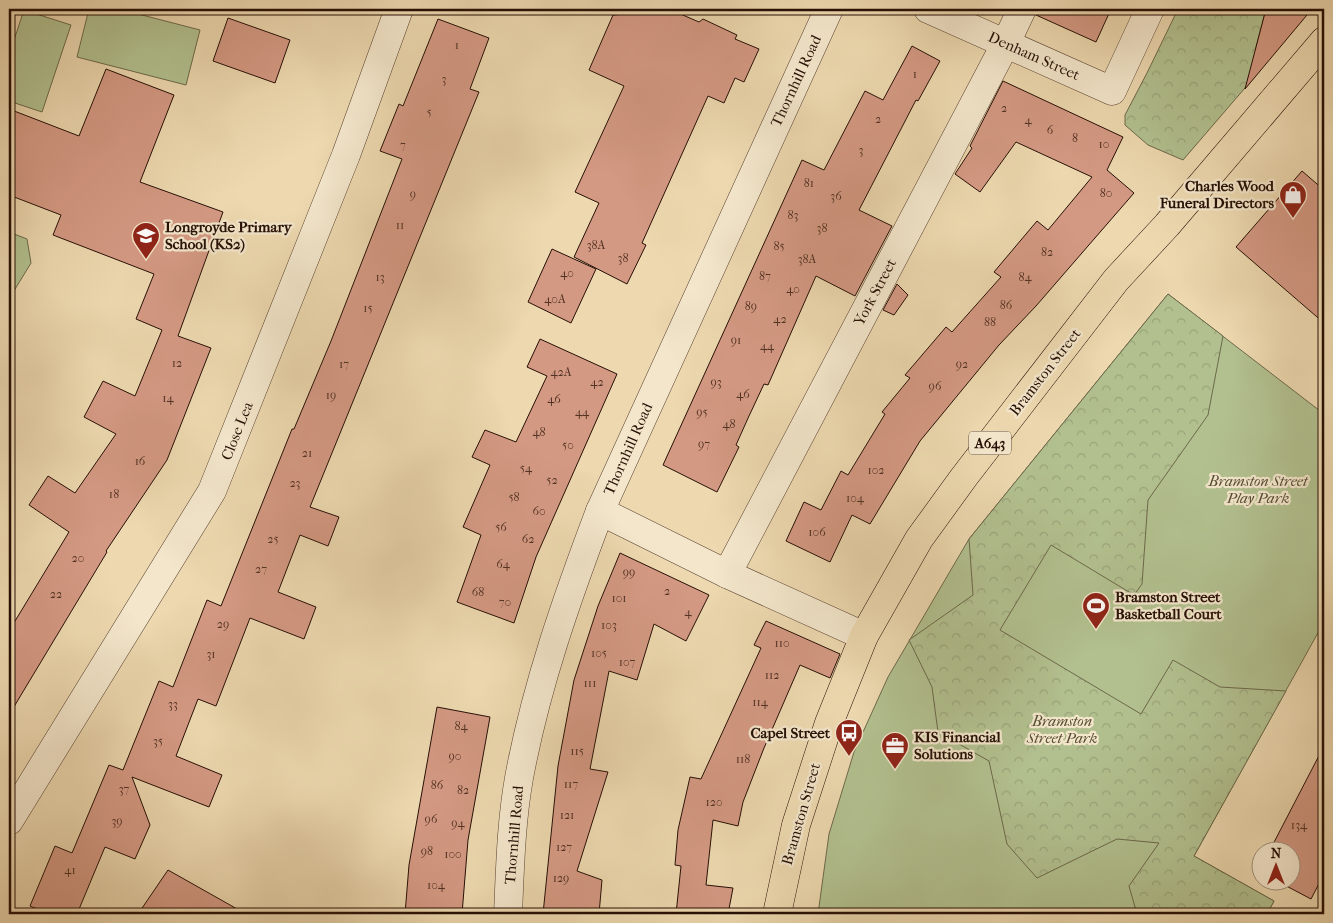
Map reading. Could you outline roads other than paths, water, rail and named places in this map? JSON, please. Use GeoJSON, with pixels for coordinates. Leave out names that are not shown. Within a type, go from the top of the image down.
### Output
{"type":"FeatureCollection","features":[{"type":"Feature","properties":{"kind":"main road","name":"Bramston Street"},"geometry":{"type":"LineString","coordinates":[[777,914],[796,825],[812,772],[864,636],[919,539],[976,461],[1116,280],[1167,225],[1324,41]]}},
{"type":"Feature","properties":{"kind":"street","name":"Close Lea"},"geometry":{"type":"LineString","coordinates":[[9,821],[212,492],[343,164],[399,9]]}},
{"type":"Feature","properties":{"kind":"street","name":"Thornhill Road"},"geometry":{"type":"LineString","coordinates":[[508,914],[510,845],[519,779],[542,676],[569,592],[600,511],[829,9]]}},
{"type":"Feature","properties":{"kind":"street","name":"Denham Street"},"geometry":{"type":"LineString","coordinates":[[928,9],[1112,91],[1150,9]]}},
{"type":"Feature","properties":{"kind":"street","name":"York Street"},"geometry":{"type":"LineString","coordinates":[[727,574],[1006,43],[1022,9]]}},
{"type":"Feature","properties":{"kind":"street"},"geometry":{"type":"LineString","coordinates":[[600,511],[727,574],[864,636]]}},
{"type":"Feature","properties":{"kind":"place","name":"Charles Wood Funeral Directors"},"geometry":{"type":"Point","coordinates":[1293,219]}},
{"type":"Feature","properties":{"kind":"place","name":"Longroyde Primary School (KS2)"},"geometry":{"type":"Point","coordinates":[146,260]}},
{"type":"Feature","properties":{"kind":"place","name":"Bramston Street Basketball Court"},"geometry":{"type":"Point","coordinates":[1096,630]}},
{"type":"Feature","properties":{"kind":"place","name":"Capel Street"},"geometry":{"type":"Point","coordinates":[849,757]}},
{"type":"Feature","properties":{"kind":"place","name":"KIS Financial Solutions"},"geometry":{"type":"Point","coordinates":[895,770]}},
{"type":"Feature","properties":{"kind":"park label","name":"Bramston Street Play Park"},"geometry":{"type":"Point","coordinates":[1258,490]}},
{"type":"Feature","properties":{"kind":"park label","name":"Bramston Street Park"},"geometry":{"type":"Point","coordinates":[1062,730]}}]}
